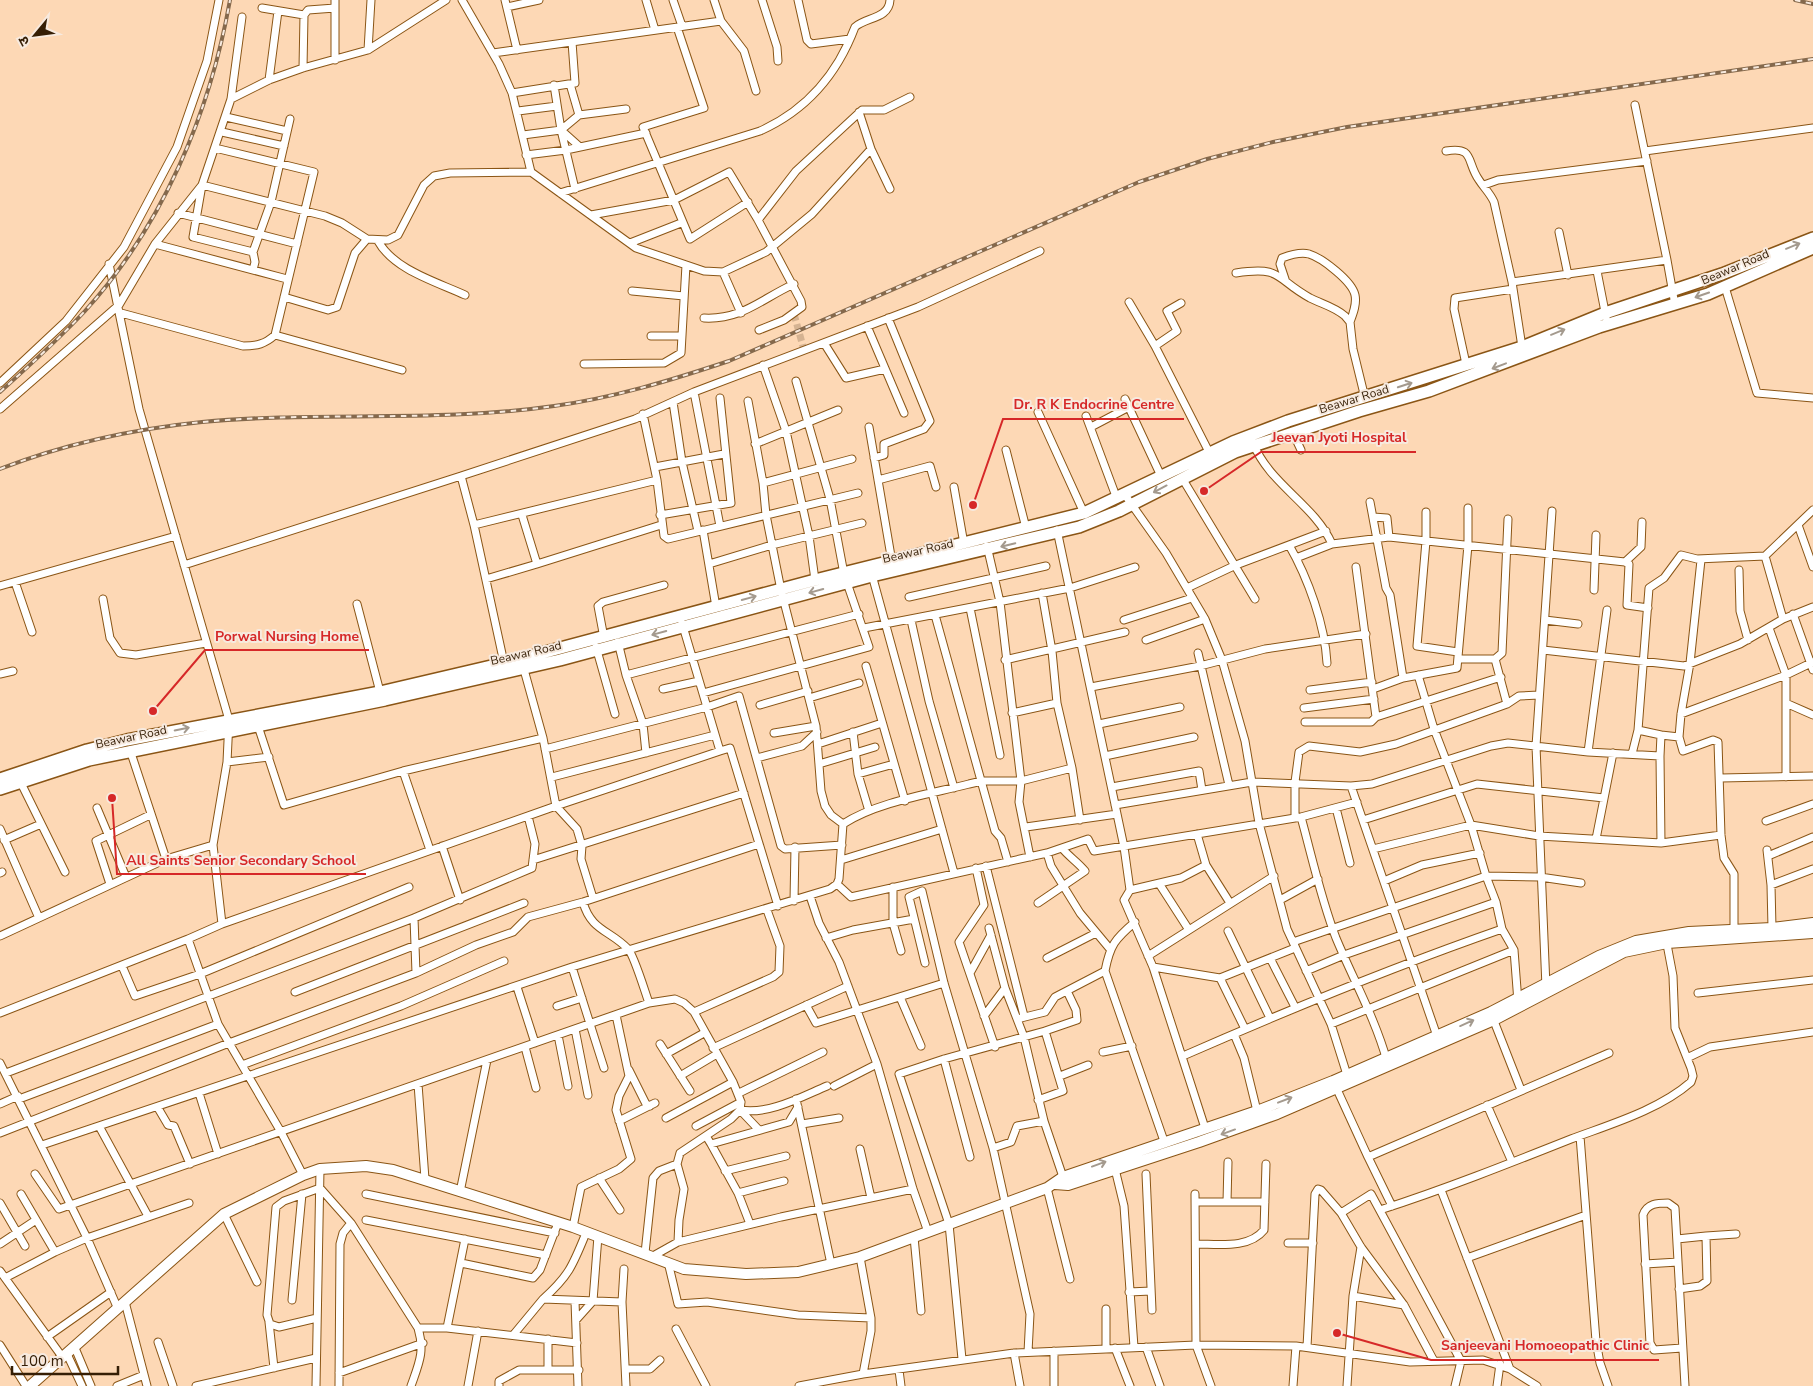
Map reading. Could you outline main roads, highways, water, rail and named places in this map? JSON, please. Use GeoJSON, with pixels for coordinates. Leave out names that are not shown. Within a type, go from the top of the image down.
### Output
{"type":"FeatureCollection","features":[{"type":"Feature","properties":{"kind":"main road","name":"Beawar Road"},"geometry":{"type":"LineString","coordinates":[[229,726],[258,726],[385,700],[871,571],[987,544],[1058,534],[1094,522],[1161,476],[1209,452],[1293,432],[1429,391],[1673,291],[1813,238]]}},
{"type":"Feature","properties":{"kind":"main road","name":"Beawar Road"},"geometry":{"type":"LineString","coordinates":[[871,571],[892,562],[964,544],[987,544],[1026,528],[1055,522],[1125,499],[1182,478],[1243,443],[1288,421],[1365,398],[1607,319],[1675,305],[1725,287],[1813,248]]}},
{"type":"Feature","properties":{"kind":"main road","name":"Beawar Road"},"geometry":{"type":"LineString","coordinates":[[682,621],[716,607],[782,595],[814,580],[846,578]]}},
{"type":"Feature","properties":{"kind":"main road","name":"Beawar Road"},"geometry":{"type":"LineString","coordinates":[[0,778],[54,766],[129,745],[229,726],[504,663],[522,663]]}},
{"type":"Feature","properties":{"kind":"main road","name":"Beawar Road"},"geometry":{"type":"LineString","coordinates":[[0,789],[54,766]]}},
{"type":"Feature","properties":{"kind":"tunnel"},"geometry":{"type":"LineString","coordinates":[[794,314],[804,350]]}},
{"type":"Feature","properties":{"kind":"railway"},"geometry":{"type":"LineString","coordinates":[[0,392],[54,343],[85,311],[113,278],[138,242],[160,205],[196,125],[210,84],[230,0]]}},
{"type":"Feature","properties":{"kind":"railway"},"geometry":{"type":"LineString","coordinates":[[1795,0],[1813,4]]}},
{"type":"Feature","properties":{"kind":"railway"},"geometry":{"type":"LineString","coordinates":[[0,469],[49,452],[125,433],[202,422],[290,417],[466,414],[576,403],[664,381],[729,361],[1139,182],[1207,159],[1273,142],[1347,127],[1813,59]]}},
{"type":"Feature","properties":{"kind":"place","name":"Jeevan Jyoti Hospital"},"geometry":{"type":"Point","coordinates":[1204,491]}},
{"type":"Feature","properties":{"kind":"place","name":"Dr. R K Endocrine Centre"},"geometry":{"type":"Point","coordinates":[973,505]}},
{"type":"Feature","properties":{"kind":"place","name":"Porwal Nursing Home"},"geometry":{"type":"Point","coordinates":[153,711]}},
{"type":"Feature","properties":{"kind":"place","name":"All Saints Senior Secondary School"},"geometry":{"type":"Point","coordinates":[112,798]}},
{"type":"Feature","properties":{"kind":"place","name":"Sanjeevani Homoeopathic Clinic"},"geometry":{"type":"Point","coordinates":[1337,1333]}}]}
